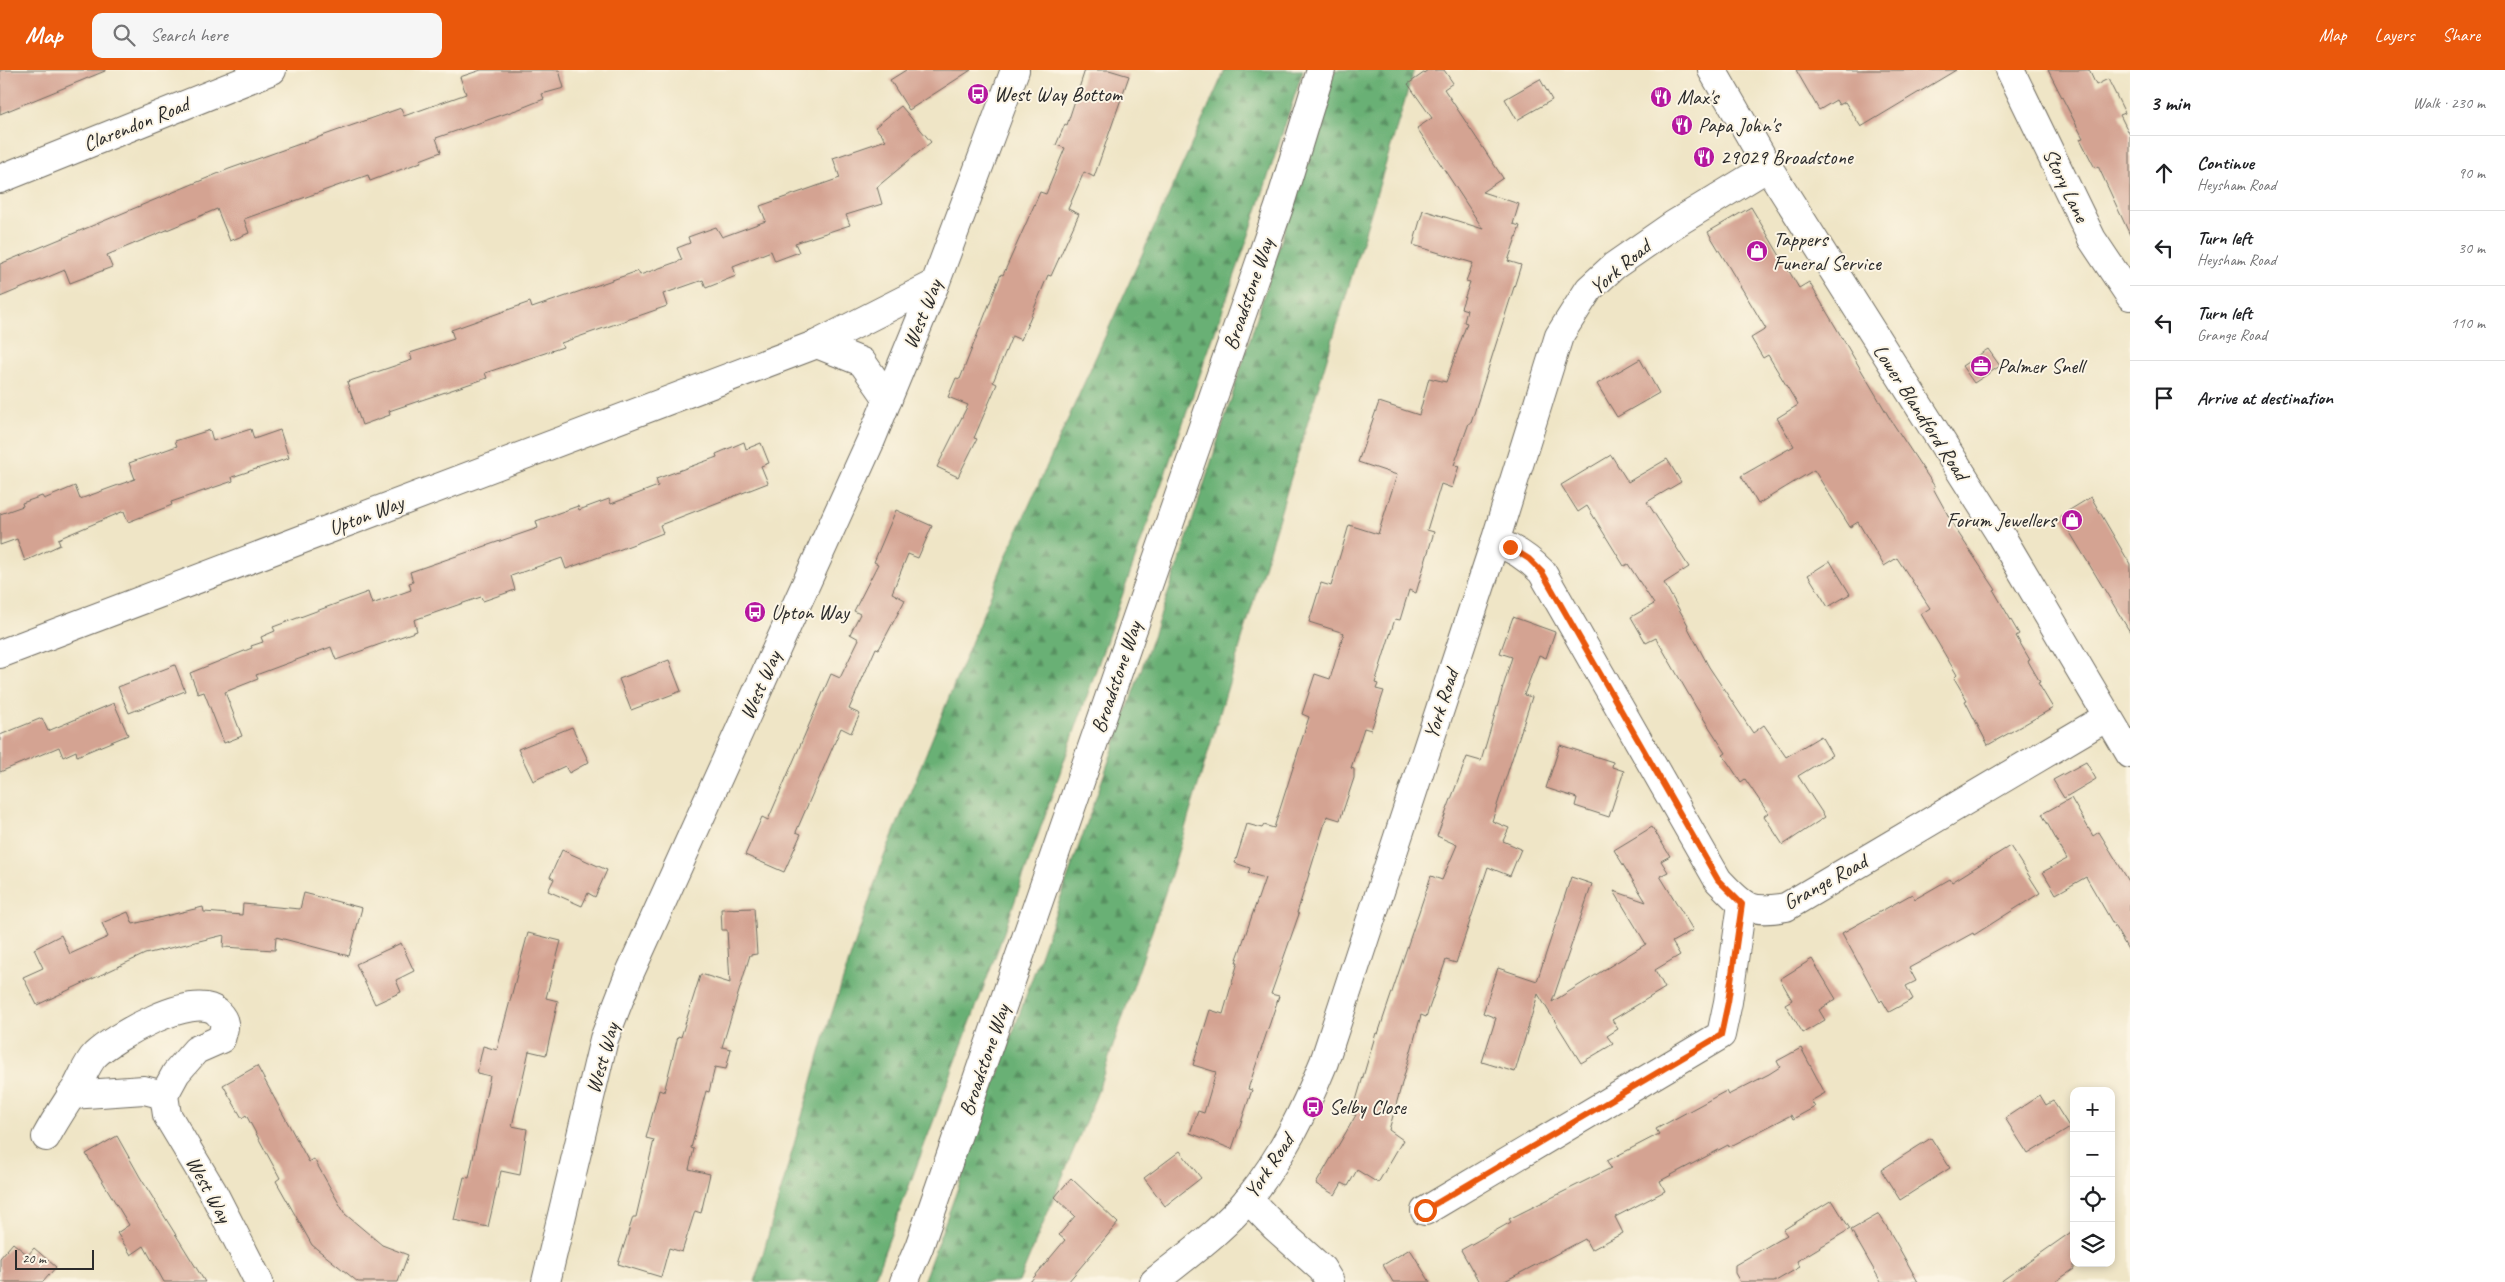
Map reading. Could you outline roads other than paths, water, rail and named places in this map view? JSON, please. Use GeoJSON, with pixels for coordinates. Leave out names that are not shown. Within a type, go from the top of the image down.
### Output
{"type":"FeatureCollection","features":[{"type":"Feature","properties":{"kind":"street","name":"Clarendon Road"},"geometry":{"type":"LineString","coordinates":[[0,179],[272,70]]}},
{"type":"Feature","properties":{"kind":"street","name":"West Way"},"geometry":{"type":"LineString","coordinates":[[546,1282],[604,1040],[625,986],[888,399],[935,284],[1015,70]]}},
{"type":"Feature","properties":{"kind":"street","name":"Broadstone Way"},"geometry":{"type":"LineString","coordinates":[[904,1282],[919,1247],[1279,207],[1321,70]]}},
{"type":"Feature","properties":{"kind":"street","name":"Lower Blandford Road"},"geometry":{"type":"LineString","coordinates":[[1712,70],[1768,168],[2000,534],[2130,754]]}},
{"type":"Feature","properties":{"kind":"street","name":"Story Lane"},"geometry":{"type":"LineString","coordinates":[[2010,70],[2092,239],[2130,296]]}},
{"type":"Feature","properties":{"kind":"street","name":"York Road"},"geometry":{"type":"LineString","coordinates":[[1154,1282],[1217,1230],[1248,1199],[1280,1154],[1303,1114],[1324,1062],[1495,542],[1559,336],[1589,289],[1614,266],[1673,225],[1768,168]]}},
{"type":"Feature","properties":{"kind":"street","name":"Upton Way"},"geometry":{"type":"LineString","coordinates":[[0,654],[817,344],[935,284]]}},
{"type":"Feature","properties":{"kind":"street"},"geometry":{"type":"LineString","coordinates":[[817,344],[862,362],[888,399]]}},
{"type":"Feature","properties":{"kind":"street","name":"Grange Road"},"geometry":{"type":"LineString","coordinates":[[1495,542],[1510,547],[1529,559],[1542,572],[1718,880],[1742,904],[1763,911],[1786,907],[2107,717]]}},
{"type":"Feature","properties":{"kind":"street"},"geometry":{"type":"LineString","coordinates":[[1425,1210],[1721,1035],[1728,1002],[1742,904]]}},
{"type":"Feature","properties":{"kind":"street"},"geometry":{"type":"LineString","coordinates":[[46,1137],[94,1056],[120,1036],[162,1015],[187,1008],[214,1010],[224,1018],[226,1024],[221,1039],[196,1050],[176,1073],[164,1095],[144,1090],[71,1095]]}},
{"type":"Feature","properties":{"kind":"street","name":"West Way"},"geometry":{"type":"LineString","coordinates":[[164,1095],[167,1115],[213,1192],[259,1282]]}},
{"type":"Feature","properties":{"kind":"street"},"geometry":{"type":"LineString","coordinates":[[1248,1199],[1275,1227],[1322,1270],[1330,1282]]}},
{"type":"Feature","properties":{"kind":"place","name":"West Way Bottom"},"geometry":{"type":"Point","coordinates":[978,94]}},
{"type":"Feature","properties":{"kind":"place","name":"Max's"},"geometry":{"type":"Point","coordinates":[1661,97]}},
{"type":"Feature","properties":{"kind":"place","name":"Papa John's"},"geometry":{"type":"Point","coordinates":[1682,125]}},
{"type":"Feature","properties":{"kind":"place","name":"29029 Broadstone"},"geometry":{"type":"Point","coordinates":[1704,157]}},
{"type":"Feature","properties":{"kind":"place","name":"Tappers Funeral Service"},"geometry":{"type":"Point","coordinates":[1757,251]}},
{"type":"Feature","properties":{"kind":"place","name":"Palmer Snell"},"geometry":{"type":"Point","coordinates":[1981,366]}},
{"type":"Feature","properties":{"kind":"place","name":"Forum Jewellers"},"geometry":{"type":"Point","coordinates":[2072,520]}},
{"type":"Feature","properties":{"kind":"place","name":"Upton Way"},"geometry":{"type":"Point","coordinates":[755,612]}},
{"type":"Feature","properties":{"kind":"place","name":"Selby Close"},"geometry":{"type":"Point","coordinates":[1313,1107]}}]}
